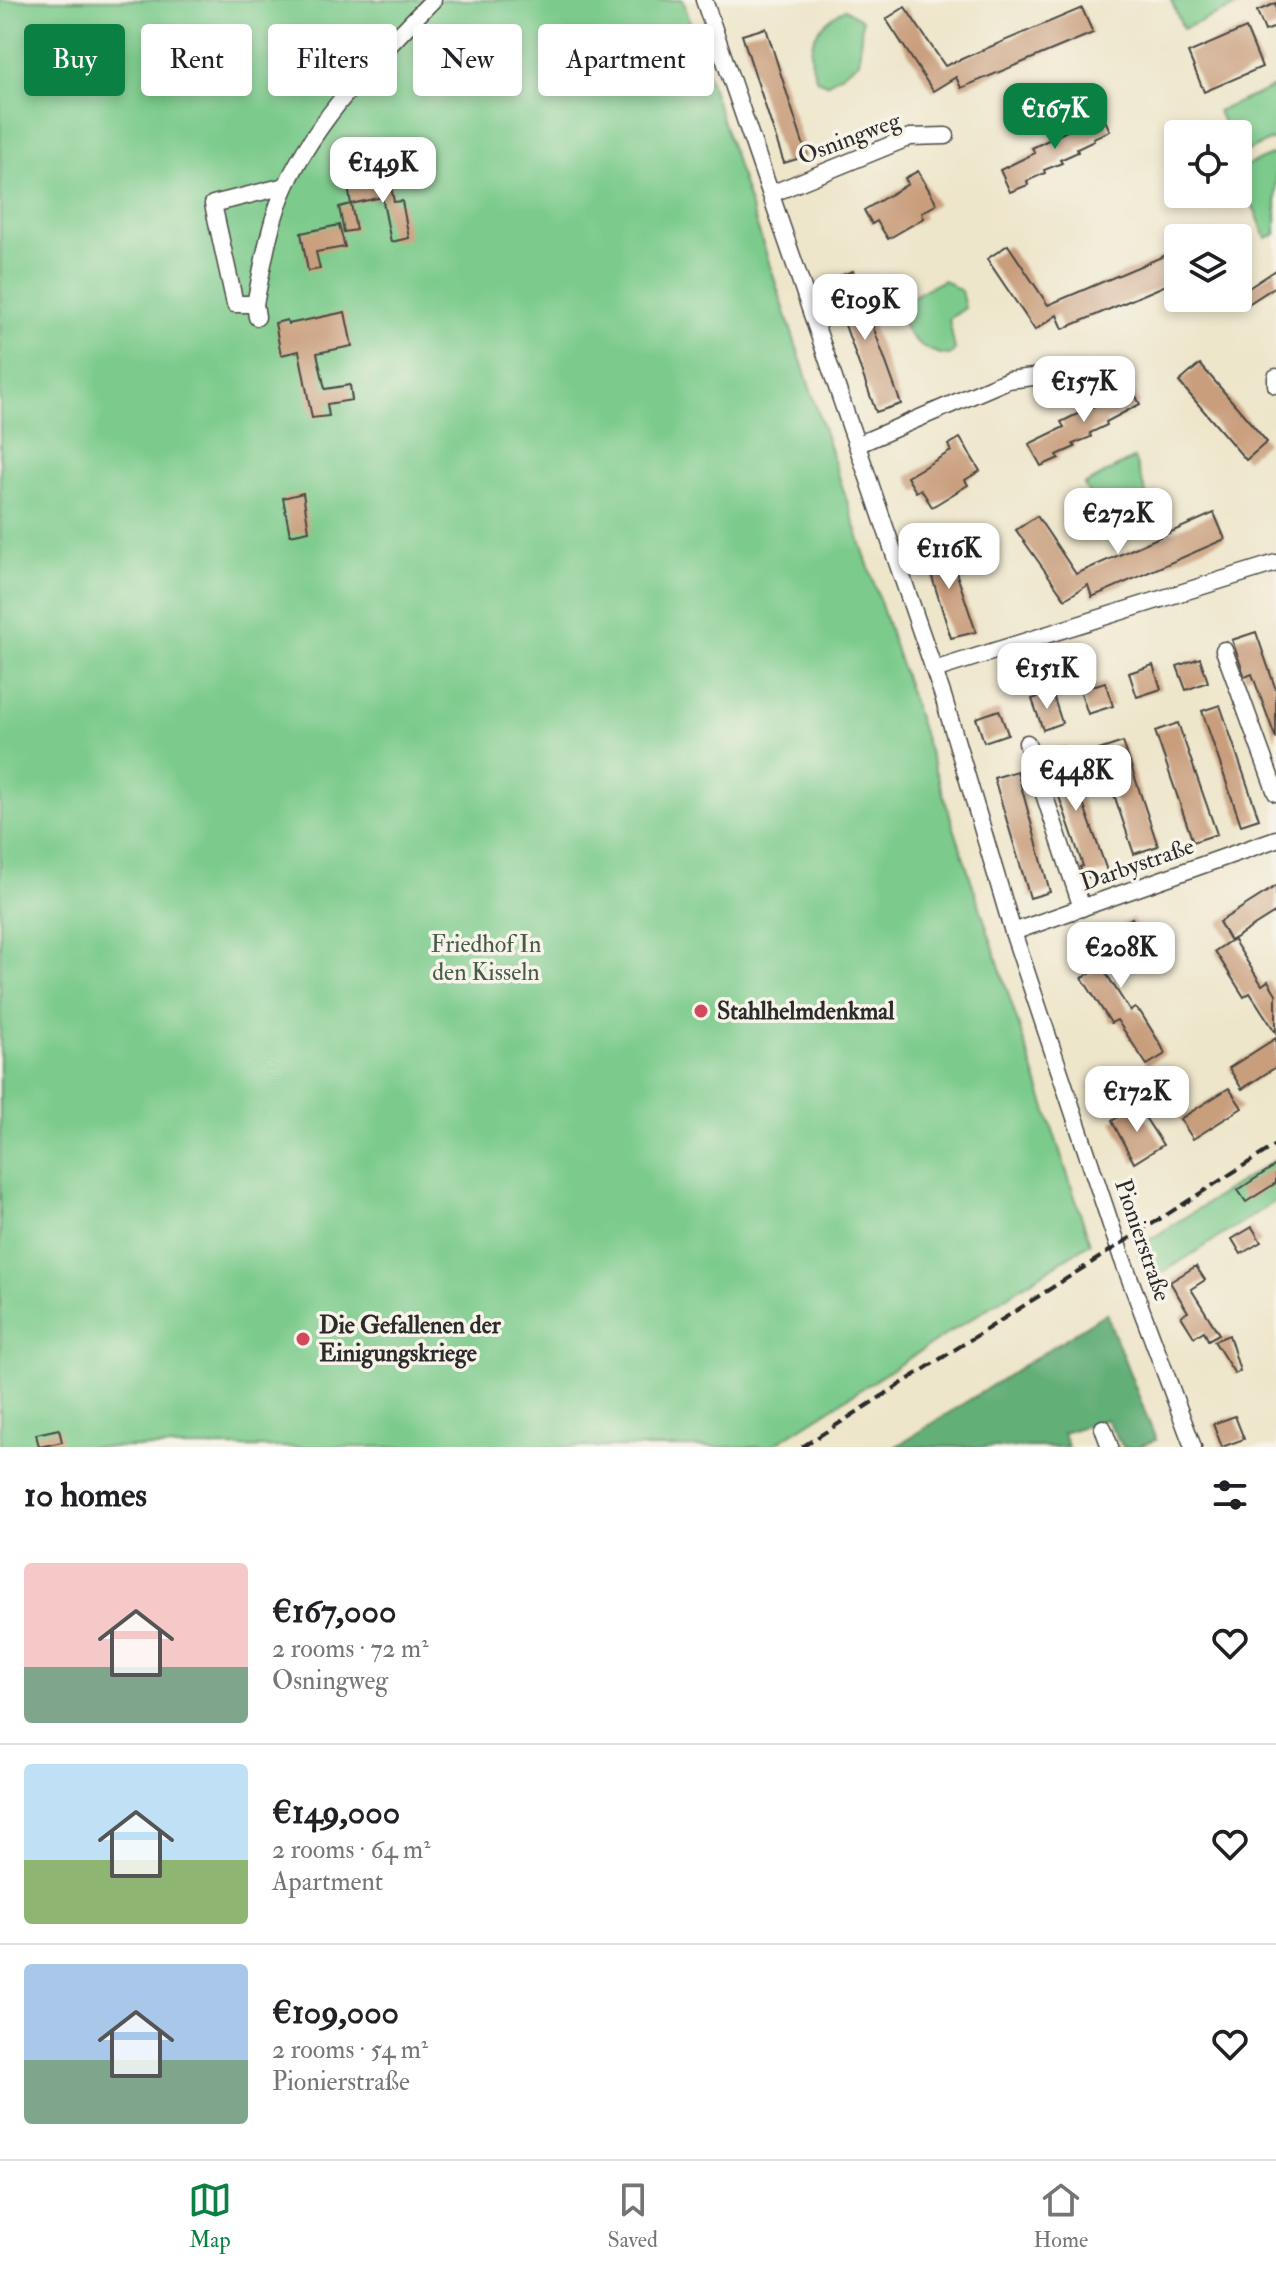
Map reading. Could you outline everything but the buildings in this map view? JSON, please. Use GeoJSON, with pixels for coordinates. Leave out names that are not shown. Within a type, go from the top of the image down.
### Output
{"type":"FeatureCollection","features":[{"type":"Feature","properties":{"kind":"street"},"geometry":{"type":"LineString","coordinates":[[285,186],[213,204],[235,304],[256,311],[285,186],[332,114],[397,36],[433,0]]}},
{"type":"Feature","properties":{"kind":"street","name":"Pionierstraße"},"geometry":{"type":"LineString","coordinates":[[704,0],[859,444],[934,670],[1013,932],[1132,1285],[1193,1447]]}},
{"type":"Feature","properties":{"kind":"street","name":"Osningweg"},"geometry":{"type":"LineString","coordinates":[[771,194],[910,137],[946,136]]}},
{"type":"Feature","properties":{"kind":"street"},"geometry":{"type":"LineString","coordinates":[[859,444],[1008,380],[1042,376]]}},
{"type":"Feature","properties":{"kind":"street"},"geometry":{"type":"LineString","coordinates":[[1276,377],[1276,385]]}},
{"type":"Feature","properties":{"kind":"street"},"geometry":{"type":"LineString","coordinates":[[934,670],[1276,563]]}},
{"type":"Feature","properties":{"kind":"street"},"geometry":{"type":"LineString","coordinates":[[1224,650],[1276,793]]}},
{"type":"Feature","properties":{"kind":"street"},"geometry":{"type":"LineString","coordinates":[[1027,743],[1082,908]]}},
{"type":"Feature","properties":{"kind":"street","name":"Darbystraße"},"geometry":{"type":"LineString","coordinates":[[1013,932],[1276,839]]}},
{"type":"Feature","properties":{"kind":"street"},"geometry":{"type":"LineString","coordinates":[[1103,1428],[1110,1447]]}},
{"type":"Feature","properties":{"kind":"green space","name":"Friedhof In den Kisseln"},"geometry":{"type":"Polygon","coordinates":[[[0,0],[683,0],[691,24],[538,24],[538,96],[714,95],[1090,1243],[770,1447],[0,1447],[0,0]]]}},
{"type":"Feature","properties":{"kind":"green space"},"geometry":{"type":"Polygon","coordinates":[[[1171,0],[1234,0],[1237,6],[1183,29],[1171,0]]]}},
{"type":"Feature","properties":{"kind":"green space"},"geometry":{"type":"Polygon","coordinates":[[[845,9],[862,20],[859,62],[827,84],[817,80],[813,68],[814,38],[826,23],[845,9]]]}},
{"type":"Feature","properties":{"kind":"green space"},"geometry":{"type":"Polygon","coordinates":[[[1276,86],[1276,138],[1252,149],[1252,120],[1222,120],[1218,111],[1276,86]]]}},
{"type":"Feature","properties":{"kind":"green space"},"geometry":{"type":"Polygon","coordinates":[[[1276,153],[1276,234],[1266,238],[1252,204],[1252,163],[1276,153]]]}},
{"type":"Feature","properties":{"kind":"green space"},"geometry":{"type":"Polygon","coordinates":[[[944,280],[961,291],[965,308],[949,319],[955,350],[950,355],[932,351],[914,340],[904,324],[903,315],[913,297],[944,280]]]}},
{"type":"Feature","properties":{"kind":"green space"},"geometry":{"type":"Polygon","coordinates":[[[1134,458],[1147,496],[1102,517],[1084,485],[1134,458]]]}},
{"type":"Feature","properties":{"kind":"green space"},"geometry":{"type":"Polygon","coordinates":[[[1276,1159],[1276,1201],[1148,1282],[1137,1248],[1276,1159]]]}},
{"type":"Feature","properties":{"kind":"green space"},"geometry":{"type":"Polygon","coordinates":[[[1106,1313],[1156,1440],[1137,1447],[1123,1447],[1106,1419],[1063,1433],[1068,1447],[895,1447],[1106,1313]]]}},
{"type":"Feature","properties":{"kind":"railway"},"geometry":{"type":"LineString","coordinates":[[802,1447],[1276,1145]]}},
{"type":"Feature","properties":{"kind":"place","name":"Stahlhelmdenkmal"},"geometry":{"type":"Point","coordinates":[701,1011]}},
{"type":"Feature","properties":{"kind":"place","name":"Die Gefallenen der Einigungskriege"},"geometry":{"type":"Point","coordinates":[303,1339]}}]}
